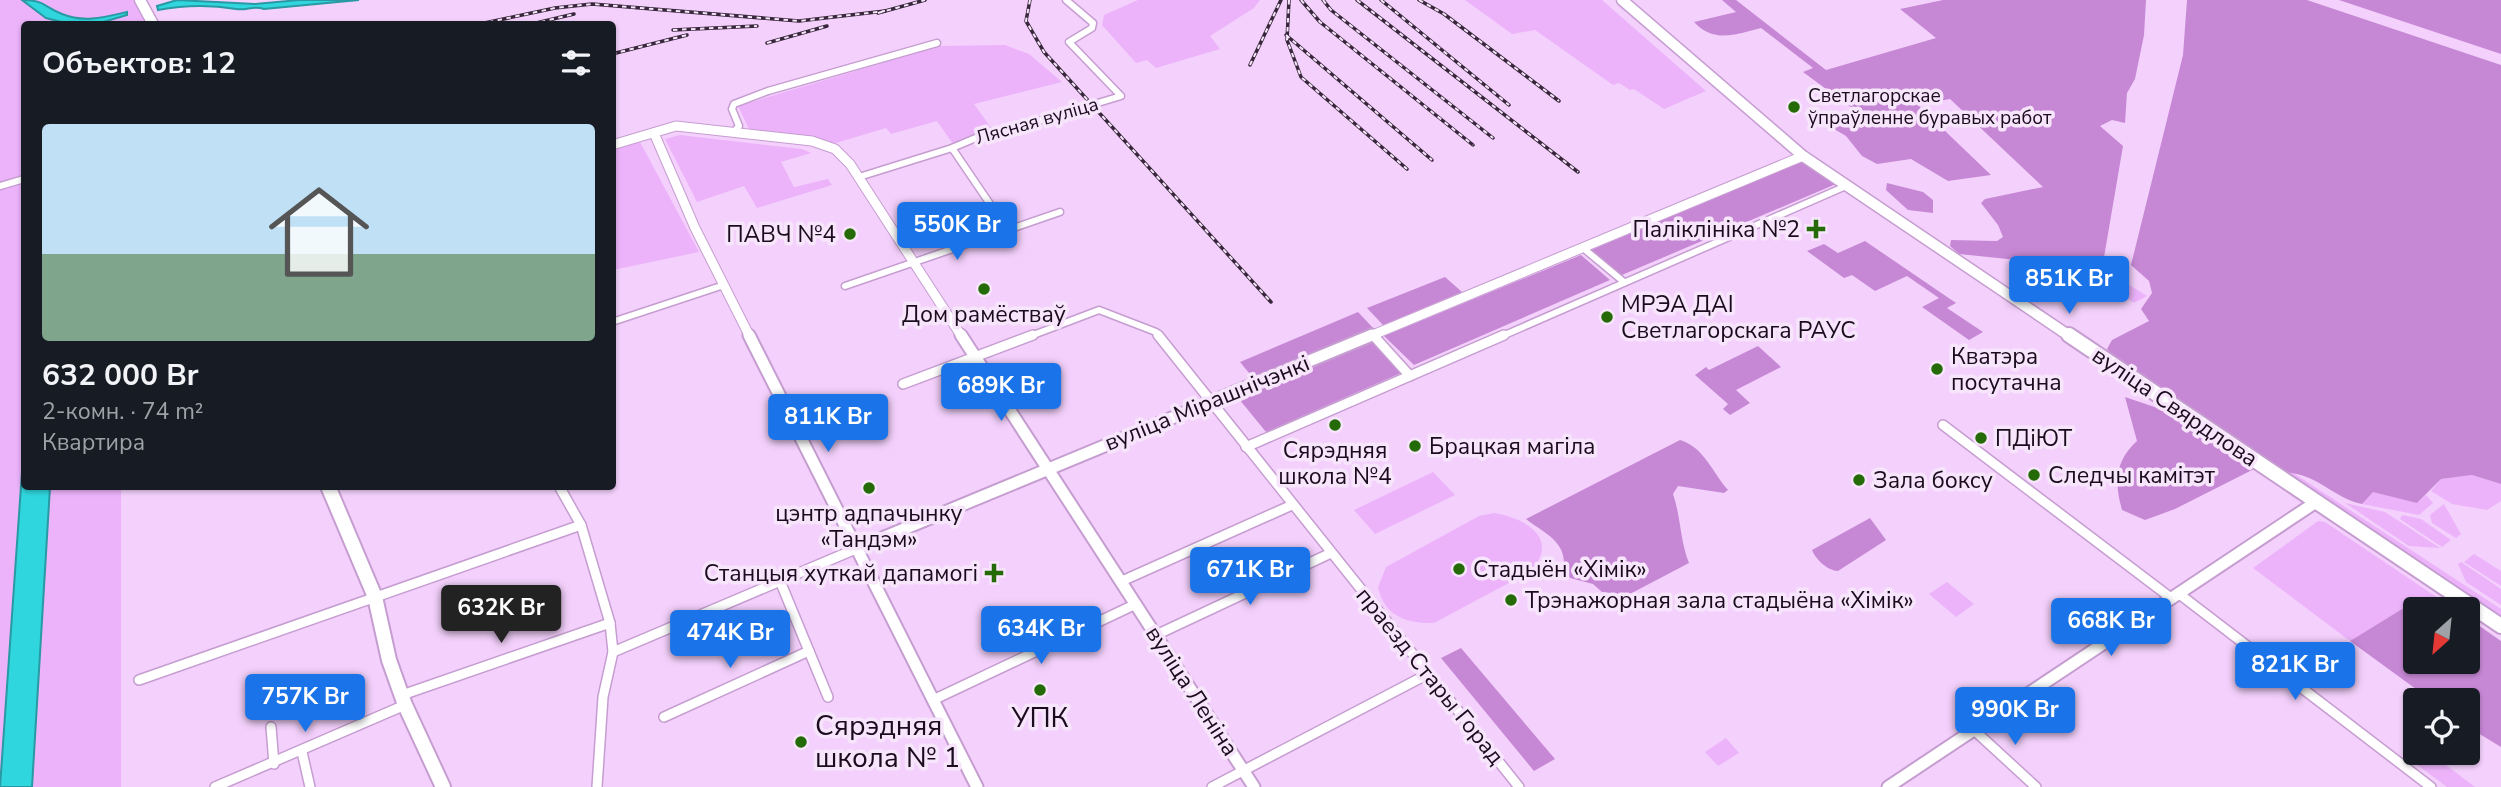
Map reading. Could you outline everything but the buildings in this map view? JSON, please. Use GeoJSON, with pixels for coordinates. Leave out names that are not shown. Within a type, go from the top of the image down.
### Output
{"type":"FeatureCollection","features":[{"type":"Feature","properties":{"kind":"main road"},"geometry":{"type":"LineString","coordinates":[[140,0],[151,21]]}},
{"type":"Feature","properties":{"kind":"main road","name":"вуліца Свярдлова"},"geometry":{"type":"LineString","coordinates":[[1622,0],[1803,156],[1846,187],[2501,626]]}},
{"type":"Feature","properties":{"kind":"main road"},"geometry":{"type":"LineString","coordinates":[[330,490],[375,597],[389,660],[440,786]]}},
{"type":"Feature","properties":{"kind":"street","name":"Лясная вуліца"},"geometry":{"type":"LineString","coordinates":[[859,177],[952,148],[990,132],[1008,130],[1121,96],[1069,42],[1092,28],[1093,23],[1066,0]]}},
{"type":"Feature","properties":{"kind":"street"},"geometry":{"type":"LineString","coordinates":[[734,132],[739,126],[732,109],[734,104],[768,91],[937,43]]}},
{"type":"Feature","properties":{"kind":"street","name":"вуліца Леніна"},"geometry":{"type":"LineString","coordinates":[[616,144],[676,126],[812,141],[835,149],[859,177],[1254,787]]}},
{"type":"Feature","properties":{"kind":"street"},"geometry":{"type":"LineString","coordinates":[[654,133],[724,285],[977,787]]}},
{"type":"Feature","properties":{"kind":"street"},"geometry":{"type":"LineString","coordinates":[[952,148],[990,204]]}},
{"type":"Feature","properties":{"kind":"street","name":"вуліца Мірашнічэнкі"},"geometry":{"type":"LineString","coordinates":[[613,652],[1803,156]]}},
{"type":"Feature","properties":{"kind":"street"},"geometry":{"type":"LineString","coordinates":[[0,186],[21,180]]}},
{"type":"Feature","properties":{"kind":"street"},"geometry":{"type":"LineString","coordinates":[[1246,447],[1846,187]]}},
{"type":"Feature","properties":{"kind":"street"},"geometry":{"type":"LineString","coordinates":[[845,286],[1060,212]]}},
{"type":"Feature","properties":{"kind":"street"},"geometry":{"type":"LineString","coordinates":[[1583,248],[1624,282]]}},
{"type":"Feature","properties":{"kind":"street"},"geometry":{"type":"LineString","coordinates":[[616,321],[724,285]]}},
{"type":"Feature","properties":{"kind":"street","name":"праезд Стары Горад"},"geometry":{"type":"LineString","coordinates":[[902,384],[1099,310],[1156,332],[1170,346],[1210,402],[1519,787]]}},
{"type":"Feature","properties":{"kind":"street"},"geometry":{"type":"LineString","coordinates":[[1373,334],[1410,376]]}},
{"type":"Feature","properties":{"kind":"street"},"geometry":{"type":"LineString","coordinates":[[1943,425],[2431,787]]}},
{"type":"Feature","properties":{"kind":"street"},"geometry":{"type":"LineString","coordinates":[[561,490],[581,525],[610,623],[613,652],[603,697],[597,787]]}},
{"type":"Feature","properties":{"kind":"street"},"geometry":{"type":"LineString","coordinates":[[1888,787],[2316,502]]}},
{"type":"Feature","properties":{"kind":"street"},"geometry":{"type":"LineString","coordinates":[[1122,581],[1292,505]]}},
{"type":"Feature","properties":{"kind":"street"},"geometry":{"type":"LineString","coordinates":[[139,680],[581,525]]}},
{"type":"Feature","properties":{"kind":"street"},"geometry":{"type":"LineString","coordinates":[[1156,635],[1331,553]]}},
{"type":"Feature","properties":{"kind":"street"},"geometry":{"type":"LineString","coordinates":[[779,581],[828,697]]}},
{"type":"Feature","properties":{"kind":"street"},"geometry":{"type":"LineString","coordinates":[[933,700],[1136,604]]}},
{"type":"Feature","properties":{"kind":"street"},"geometry":{"type":"LineString","coordinates":[[215,787],[302,752],[403,700],[610,623]]}},
{"type":"Feature","properties":{"kind":"street"},"geometry":{"type":"LineString","coordinates":[[664,717],[808,651]]}},
{"type":"Feature","properties":{"kind":"street"},"geometry":{"type":"LineString","coordinates":[[1212,787],[1428,674]]}},
{"type":"Feature","properties":{"kind":"street"},"geometry":{"type":"LineString","coordinates":[[271,727],[274,764]]}},
{"type":"Feature","properties":{"kind":"street"},"geometry":{"type":"LineString","coordinates":[[1974,730],[2036,787]]}},
{"type":"Feature","properties":{"kind":"street"},"geometry":{"type":"LineString","coordinates":[[302,752],[310,787]]}},
{"type":"Feature","properties":{"kind":"shaded area"},"geometry":{"type":"Polygon","coordinates":[[[0,0],[134,0],[144,21],[21,21],[21,490],[121,490],[121,787],[0,787],[0,0]]]}},
{"type":"Feature","properties":{"kind":"shaded area"},"geometry":{"type":"Polygon","coordinates":[[[22,0],[39,2],[62,14],[78,18],[127,12],[127,15],[106,21],[58,21],[46,18],[22,0]]]}},
{"type":"Feature","properties":{"kind":"shaded area"},"geometry":{"type":"Polygon","coordinates":[[[177,0],[255,4],[299,0],[359,0],[264,9],[198,6],[158,10],[157,6],[177,0]]]}},
{"type":"Feature","properties":{"kind":"shaded area"},"geometry":{"type":"Polygon","coordinates":[[[1138,0],[1260,0],[1254,8],[1210,36],[1220,49],[1156,68],[1147,60],[1136,63],[1102,25],[1104,15],[1138,0]]]}},
{"type":"Feature","properties":{"kind":"shaded area"},"geometry":{"type":"Polygon","coordinates":[[[1465,0],[1602,0],[1706,91],[1664,109],[1634,89],[1630,90],[1619,83],[1613,85],[1535,30],[1512,34],[1465,0]]]}},
{"type":"Feature","properties":{"kind":"shaded area"},"geometry":{"type":"Polygon","coordinates":[[[1722,0],[1736,0],[1826,70],[1936,38],[1900,9],[1943,0],[2146,0],[2144,35],[2135,79],[2127,93],[2125,123],[2112,120],[2100,126],[2123,146],[2102,269],[1959,254],[1950,246],[1951,240],[1997,241],[2003,237],[1998,225],[1981,203],[1985,199],[2043,187],[1950,99],[1918,105],[1991,175],[1948,181],[1911,159],[1877,164],[1862,156],[1846,136],[1824,123],[1856,111],[1803,72],[1813,68],[1761,28],[1726,36],[1710,33],[1694,22],[1736,12],[1722,0]]]}},
{"type":"Feature","properties":{"kind":"shaded area"},"geometry":{"type":"Polygon","coordinates":[[[2187,0],[2307,0],[2501,65],[2501,484],[2472,475],[2441,479],[2417,503],[2373,492],[2362,504],[2351,501],[2313,480],[2279,472],[2117,361],[2107,349],[2112,340],[2149,321],[2141,309],[2152,293],[2149,281],[2131,265],[2183,55],[2187,0]]]}},
{"type":"Feature","properties":{"kind":"shaded area"},"geometry":{"type":"Polygon","coordinates":[[[2339,0],[2501,0],[2501,54],[2339,0]]]}},
{"type":"Feature","properties":{"kind":"shaded area"},"geometry":{"type":"Polygon","coordinates":[[[1005,45],[1029,54],[1062,82],[974,104],[992,129],[953,144],[937,121],[891,134],[886,128],[836,143],[750,131],[738,106],[940,46],[1005,45]]]}},
{"type":"Feature","properties":{"kind":"shaded area"},"geometry":{"type":"Polygon","coordinates":[[[680,135],[802,149],[811,153],[781,162],[794,187],[828,179],[832,185],[757,208],[744,186],[697,202],[665,139],[680,135]]]}},
{"type":"Feature","properties":{"kind":"shaded area"},"geometry":{"type":"Polygon","coordinates":[[[640,142],[699,252],[616,269],[616,149],[640,142]]]}},
{"type":"Feature","properties":{"kind":"shaded area"},"geometry":{"type":"Polygon","coordinates":[[[1804,161],[1836,184],[1622,275],[1591,250],[1804,161]]]}},
{"type":"Feature","properties":{"kind":"shaded area"},"geometry":{"type":"Polygon","coordinates":[[[1887,183],[1923,192],[1933,200],[1933,213],[1908,210],[1886,190],[1887,183]]]}},
{"type":"Feature","properties":{"kind":"shaded area"},"geometry":{"type":"Polygon","coordinates":[[[1865,241],[1956,303],[1947,308],[1983,332],[1969,340],[1922,307],[1939,298],[1907,276],[1875,291],[1852,275],[1844,278],[1807,251],[1824,244],[1838,253],[1865,241]]]}},
{"type":"Feature","properties":{"kind":"shaded area"},"geometry":{"type":"Polygon","coordinates":[[[1581,255],[1610,280],[1414,365],[1384,336],[1581,255]]]}},
{"type":"Feature","properties":{"kind":"shaded area"},"geometry":{"type":"Polygon","coordinates":[[[2115,276],[2147,296],[2134,303],[2102,282],[2115,276]]]}},
{"type":"Feature","properties":{"kind":"shaded area"},"geometry":{"type":"Polygon","coordinates":[[[1445,277],[1462,292],[1383,325],[1367,308],[1445,277]]]}},
{"type":"Feature","properties":{"kind":"shaded area"},"geometry":{"type":"Polygon","coordinates":[[[1358,312],[1374,329],[1253,378],[1240,362],[1358,312]]]}},
{"type":"Feature","properties":{"kind":"shaded area"},"geometry":{"type":"Polygon","coordinates":[[[1372,342],[1401,373],[1266,432],[1239,399],[1372,342]]]}},
{"type":"Feature","properties":{"kind":"shaded area"},"geometry":{"type":"Polygon","coordinates":[[[1758,346],[1781,367],[1736,390],[1750,403],[1730,415],[1723,409],[1728,404],[1695,375],[1706,367],[1709,370],[1758,346]]]}},
{"type":"Feature","properties":{"kind":"shaded area"},"geometry":{"type":"Polygon","coordinates":[[[2125,397],[2181,416],[2260,466],[2175,509],[2145,520],[2122,510],[2118,472],[2124,456],[2137,441],[2125,397]]]}},
{"type":"Feature","properties":{"kind":"shaded area"},"geometry":{"type":"Polygon","coordinates":[[[1680,440],[1702,454],[1728,490],[1724,493],[1678,486],[1673,494],[1689,563],[1628,595],[1602,592],[1593,584],[1570,578],[1563,569],[1564,560],[1558,545],[1526,519],[1680,440]]]}},
{"type":"Feature","properties":{"kind":"shaded area"},"geometry":{"type":"Polygon","coordinates":[[[1433,472],[1455,495],[1375,534],[1354,510],[1433,472]]]}},
{"type":"Feature","properties":{"kind":"shaded area"},"geometry":{"type":"Polygon","coordinates":[[[2279,472],[2292,472],[2501,609],[2501,618],[2480,604],[2480,597],[2469,597],[2279,472]]]}},
{"type":"Feature","properties":{"kind":"shaded area"},"geometry":{"type":"Polygon","coordinates":[[[2472,475],[2501,484],[2501,501],[2487,510],[2452,504],[2431,491],[2441,479],[2472,475]]]}},
{"type":"Feature","properties":{"kind":"shaded area"},"geometry":{"type":"Polygon","coordinates":[[[21,486],[21,490],[50,490],[32,787],[0,787],[21,486]]]}},
{"type":"Feature","properties":{"kind":"shaded area"},"geometry":{"type":"Polygon","coordinates":[[[2372,492],[2387,493],[2417,503],[2426,495],[2433,503],[2419,515],[2362,504],[2372,492]]]}},
{"type":"Feature","properties":{"kind":"shaded area"},"geometry":{"type":"Polygon","coordinates":[[[2345,503],[2385,512],[2440,548],[2409,546],[2345,503]]]}},
{"type":"Feature","properties":{"kind":"shaded area"},"geometry":{"type":"Polygon","coordinates":[[[2444,504],[2461,534],[2456,538],[2432,523],[2430,515],[2444,504]]]}},
{"type":"Feature","properties":{"kind":"shaded area","name":"Стадыён «Хімік»"},"geometry":{"type":"Polygon","coordinates":[[[1494,513],[1517,520],[1535,532],[1542,549],[1539,560],[1531,571],[1434,623],[1406,620],[1385,605],[1378,587],[1386,567],[1479,516],[1494,513]]]}},
{"type":"Feature","properties":{"kind":"shaded area"},"geometry":{"type":"Polygon","coordinates":[[[2402,515],[2421,519],[2451,540],[2442,547],[2400,519],[2402,515]]]}},
{"type":"Feature","properties":{"kind":"shaded area"},"geometry":{"type":"Polygon","coordinates":[[[1870,518],[1886,540],[1838,571],[1826,567],[1816,557],[1812,550],[1870,518]]]}},
{"type":"Feature","properties":{"kind":"shaded area"},"geometry":{"type":"Polygon","coordinates":[[[2318,521],[2325,522],[2437,597],[2403,597],[2403,609],[2350,641],[2253,568],[2318,521]]]}},
{"type":"Feature","properties":{"kind":"shaded area"},"geometry":{"type":"Polygon","coordinates":[[[2474,554],[2501,571],[2501,586],[2464,562],[2474,554]]]}},
{"type":"Feature","properties":{"kind":"shaded area"},"geometry":{"type":"Polygon","coordinates":[[[2461,562],[2501,589],[2501,605],[2466,582],[2458,564],[2461,562]]]}},
{"type":"Feature","properties":{"kind":"shaded area"},"geometry":{"type":"Polygon","coordinates":[[[1947,582],[1974,604],[1956,617],[1929,594],[1947,582]]]}},
{"type":"Feature","properties":{"kind":"shaded area"},"geometry":{"type":"Polygon","coordinates":[[[2402,609],[2403,674],[2480,674],[2480,626],[2501,641],[2501,747],[2480,734],[2480,688],[2415,688],[2350,641],[2402,609]]]}},
{"type":"Feature","properties":{"kind":"shaded area"},"geometry":{"type":"Polygon","coordinates":[[[1461,648],[1555,759],[1534,771],[1441,658],[1461,648]]]}},
{"type":"Feature","properties":{"kind":"shaded area"},"geometry":{"type":"Polygon","coordinates":[[[1726,738],[1739,753],[1718,766],[1705,752],[1726,738]]]}},
{"type":"Feature","properties":{"kind":"shaded area"},"geometry":{"type":"Polygon","coordinates":[[[2417,765],[2446,765],[2475,787],[2447,787],[2417,765]]]}},
{"type":"Feature","properties":{"kind":"railway"},"geometry":{"type":"LineString","coordinates":[[878,13],[925,0]]}},
{"type":"Feature","properties":{"kind":"railway"},"geometry":{"type":"LineString","coordinates":[[1030,0],[1026,21],[1044,52],[1271,302]]}},
{"type":"Feature","properties":{"kind":"railway"},"geometry":{"type":"LineString","coordinates":[[1250,65],[1281,0]]}},
{"type":"Feature","properties":{"kind":"railway"},"geometry":{"type":"LineString","coordinates":[[1287,36],[1289,0]]}},
{"type":"Feature","properties":{"kind":"railway"},"geometry":{"type":"LineString","coordinates":[[1301,0],[1320,22],[1473,145]]}},
{"type":"Feature","properties":{"kind":"railway"},"geometry":{"type":"LineString","coordinates":[[1323,0],[1331,10],[1493,138]]}},
{"type":"Feature","properties":{"kind":"railway"},"geometry":{"type":"LineString","coordinates":[[1357,0],[1578,172]]}},
{"type":"Feature","properties":{"kind":"railway"},"geometry":{"type":"LineString","coordinates":[[1381,0],[1509,105]]}},
{"type":"Feature","properties":{"kind":"railway"},"geometry":{"type":"LineString","coordinates":[[1419,0],[1444,14],[1559,101]]}},
{"type":"Feature","properties":{"kind":"railway"},"geometry":{"type":"LineString","coordinates":[[494,21],[555,8],[592,4],[799,21],[885,11]]}},
{"type":"Feature","properties":{"kind":"railway"},"geometry":{"type":"LineString","coordinates":[[545,21],[574,14]]}},
{"type":"Feature","properties":{"kind":"railway"},"geometry":{"type":"LineString","coordinates":[[673,30],[757,26]]}},
{"type":"Feature","properties":{"kind":"railway"},"geometry":{"type":"LineString","coordinates":[[767,43],[827,26]]}},
{"type":"Feature","properties":{"kind":"railway"},"geometry":{"type":"LineString","coordinates":[[616,53],[687,35]]}},
{"type":"Feature","properties":{"kind":"railway"},"geometry":{"type":"LineString","coordinates":[[1287,36],[1432,160]]}},
{"type":"Feature","properties":{"kind":"railway"},"geometry":{"type":"LineString","coordinates":[[1287,36],[1301,77],[1407,169]]}},
{"type":"Feature","properties":{"kind":"place","name":"Светлагорскае ўпраўленне буравых работ"},"geometry":{"type":"Point","coordinates":[1794,107]}},
{"type":"Feature","properties":{"kind":"place","name":"Паліклініка №2"},"geometry":{"type":"Point","coordinates":[1816,229]}},
{"type":"Feature","properties":{"kind":"place","name":"ПАВЧ №4"},"geometry":{"type":"Point","coordinates":[850,234]}},
{"type":"Feature","properties":{"kind":"place","name":"Дом рамёстваў"},"geometry":{"type":"Point","coordinates":[984,289]}},
{"type":"Feature","properties":{"kind":"place","name":"МРЭА ДАІ Светлагорскага РАУС"},"geometry":{"type":"Point","coordinates":[1607,317]}},
{"type":"Feature","properties":{"kind":"place","name":"Кватэра посутачна"},"geometry":{"type":"Point","coordinates":[1937,369]}},
{"type":"Feature","properties":{"kind":"place","name":"Сярэдняя школа №4"},"geometry":{"type":"Point","coordinates":[1335,425]}},
{"type":"Feature","properties":{"kind":"place","name":"ПДіЮТ"},"geometry":{"type":"Point","coordinates":[1981,438]}},
{"type":"Feature","properties":{"kind":"place","name":"Брацкая магіла"},"geometry":{"type":"Point","coordinates":[1415,446]}},
{"type":"Feature","properties":{"kind":"place","name":"Следчы камітэт"},"geometry":{"type":"Point","coordinates":[2034,475]}},
{"type":"Feature","properties":{"kind":"place","name":"Зала боксу"},"geometry":{"type":"Point","coordinates":[1859,480]}},
{"type":"Feature","properties":{"kind":"place","name":"цэнтр адпачынку «Тандэм»"},"geometry":{"type":"Point","coordinates":[869,488]}},
{"type":"Feature","properties":{"kind":"place","name":"Стадыён «Хімік»"},"geometry":{"type":"Point","coordinates":[1459,569]}},
{"type":"Feature","properties":{"kind":"place","name":"Станцыя хуткай дапамогі"},"geometry":{"type":"Point","coordinates":[994,573]}},
{"type":"Feature","properties":{"kind":"place","name":"Трэнажорная зала стадыёна «Хімік»"},"geometry":{"type":"Point","coordinates":[1511,600]}},
{"type":"Feature","properties":{"kind":"place","name":"УПК"},"geometry":{"type":"Point","coordinates":[1040,690]}},
{"type":"Feature","properties":{"kind":"place","name":"Сярэдняя школа № 1"},"geometry":{"type":"Point","coordinates":[801,742]}}]}
